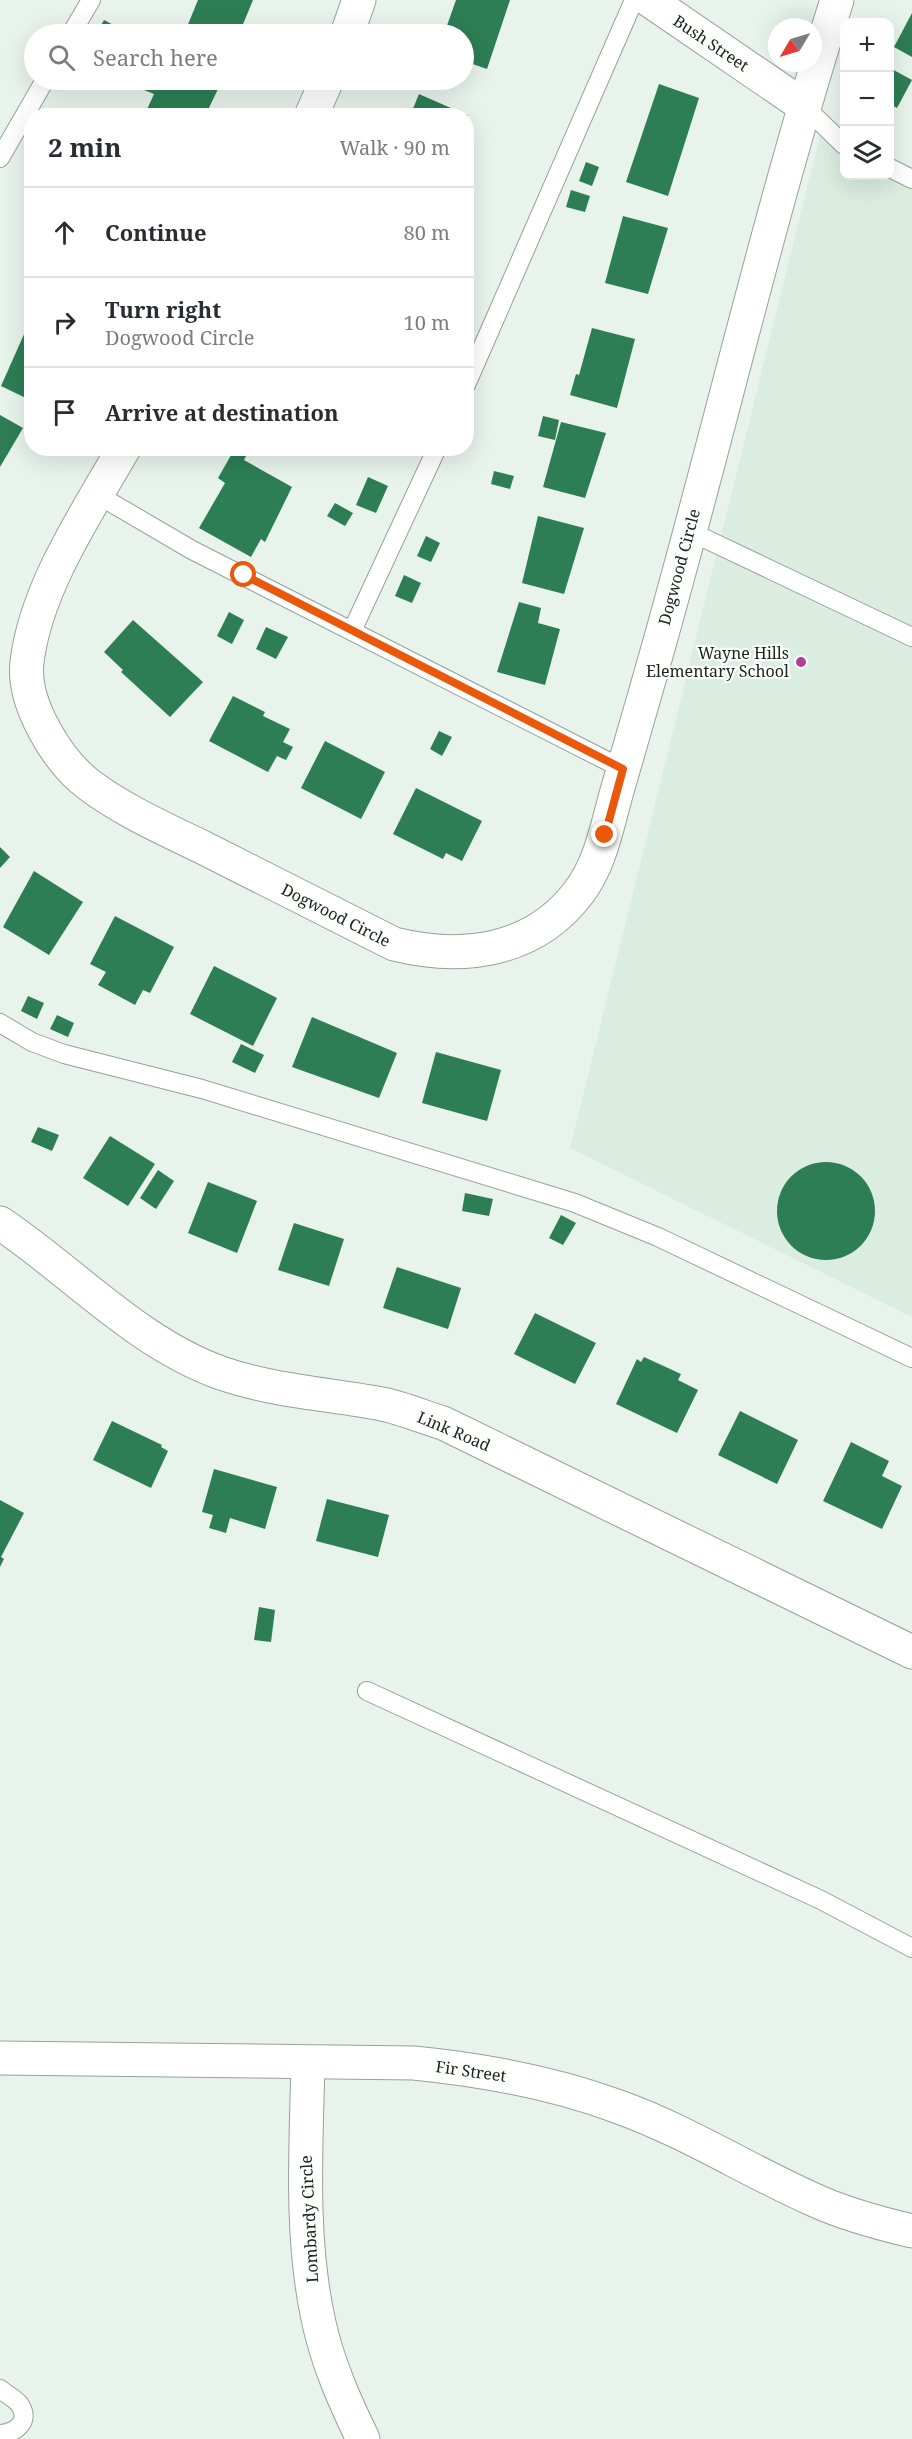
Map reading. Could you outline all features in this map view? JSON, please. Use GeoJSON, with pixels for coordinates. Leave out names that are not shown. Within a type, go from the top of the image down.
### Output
{"type":"FeatureCollection","features":[{"type":"Feature","properties":{"kind":"street"},"geometry":{"type":"LineString","coordinates":[[351,24],[359,0]]}},
{"type":"Feature","properties":{"kind":"street","name":"Bush Street"},"geometry":{"type":"LineString","coordinates":[[649,0],[804,106]]}},
{"type":"Feature","properties":{"kind":"street","name":"Dogwood Circle"},"geometry":{"type":"LineString","coordinates":[[120,456],[50,582],[34,622],[27,665],[31,693],[43,728],[63,759],[88,784],[155,823],[394,944],[424,951],[470,953],[507,945],[535,933],[554,920],[579,891],[599,857],[804,106],[837,0]]}},
{"type":"Feature","properties":{"kind":"street"},"geometry":{"type":"LineString","coordinates":[[315,108],[323,90]]}},
{"type":"Feature","properties":{"kind":"street","name":"Link Road"},"geometry":{"type":"LineString","coordinates":[[0,1223],[119,1314],[168,1347],[220,1372],[263,1384],[385,1404],[442,1423],[912,1652]]}},
{"type":"Feature","properties":{"kind":"street","name":"Fir Street"},"geometry":{"type":"LineString","coordinates":[[0,2058],[414,2063],[477,2070],[541,2082],[649,2119],[814,2200],[875,2223],[912,2231]]}},
{"type":"Feature","properties":{"kind":"street","name":"Lombardy Circle"},"geometry":{"type":"LineString","coordinates":[[308,2063],[305,2163],[308,2262],[319,2324],[337,2385],[363,2439]]}},
{"type":"Feature","properties":{"kind":"lane"},"geometry":{"type":"LineString","coordinates":[[77,24],[91,0]]}},
{"type":"Feature","properties":{"kind":"lane"},"geometry":{"type":"LineString","coordinates":[[474,367],[634,0]]}},
{"type":"Feature","properties":{"kind":"lane"},"geometry":{"type":"LineString","coordinates":[[29,108],[39,90]]}},
{"type":"Feature","properties":{"kind":"lane"},"geometry":{"type":"LineString","coordinates":[[804,106],[840,141]]}},
{"type":"Feature","properties":{"kind":"lane"},"geometry":{"type":"LineString","coordinates":[[0,158],[24,116]]}},
{"type":"Feature","properties":{"kind":"lane"},"geometry":{"type":"LineString","coordinates":[[894,170],[912,179]]}},
{"type":"Feature","properties":{"kind":"lane"},"geometry":{"type":"LineString","coordinates":[[352,631],[433,456]]}},
{"type":"Feature","properties":{"kind":"lane"},"geometry":{"type":"LineString","coordinates":[[98,495],[192,550],[623,769]]}},
{"type":"Feature","properties":{"kind":"lane"},"geometry":{"type":"LineString","coordinates":[[689,531],[912,637]]}},
{"type":"Feature","properties":{"kind":"lane"},"geometry":{"type":"LineString","coordinates":[[0,1023],[32,1042],[64,1054],[202,1089],[575,1203],[658,1237],[912,1358]]}},
{"type":"Feature","properties":{"kind":"lane"},"geometry":{"type":"LineString","coordinates":[[368,1691],[821,1900],[912,1948]]}},
{"type":"Feature","properties":{"kind":"lane"},"geometry":{"type":"LineString","coordinates":[[0,2390],[19,2404],[24,2415],[21,2426],[13,2433],[0,2434]]}},
{"type":"Feature","properties":{"kind":"shaded area","name":"Wayne Hills Elementary School"},"geometry":{"type":"Polygon","coordinates":[[[822,127],[840,136],[840,180],[894,180],[894,175],[912,171],[912,1317],[570,1148],[822,127]]]}},
{"type":"Feature","properties":{"kind":"building"},"geometry":{"type":"Polygon","coordinates":[[[198,0],[253,0],[243,24],[188,24],[198,0]]]}},
{"type":"Feature","properties":{"kind":"building"},"geometry":{"type":"Polygon","coordinates":[[[456,0],[510,0],[487,69],[474,64],[474,24],[448,24],[456,0]]]}},
{"type":"Feature","properties":{"kind":"building"},"geometry":{"type":"Polygon","coordinates":[[[912,13],[912,57],[894,47],[912,13]]]}},
{"type":"Feature","properties":{"kind":"building"},"geometry":{"type":"Polygon","coordinates":[[[894,70],[912,80],[897,108],[894,106],[894,70]]]}},
{"type":"Feature","properties":{"kind":"building"},"geometry":{"type":"Polygon","coordinates":[[[659,84],[699,98],[668,196],[626,182],[659,84]]]}},
{"type":"Feature","properties":{"kind":"building"},"geometry":{"type":"Polygon","coordinates":[[[144,90],[218,90],[209,108],[148,108],[154,94],[144,90]]]}},
{"type":"Feature","properties":{"kind":"building"},"geometry":{"type":"Polygon","coordinates":[[[419,94],[451,108],[413,108],[419,94]]]}},
{"type":"Feature","properties":{"kind":"building"},"geometry":{"type":"Polygon","coordinates":[[[586,162],[599,167],[592,186],[579,181],[586,162]]]}},
{"type":"Feature","properties":{"kind":"building"},"geometry":{"type":"Polygon","coordinates":[[[571,190],[590,196],[585,212],[566,207],[571,190]]]}},
{"type":"Feature","properties":{"kind":"building"},"geometry":{"type":"Polygon","coordinates":[[[623,216],[668,228],[648,294],[605,283],[623,216]]]}},
{"type":"Feature","properties":{"kind":"building"},"geometry":{"type":"Polygon","coordinates":[[[592,328],[635,339],[617,408],[570,395],[576,374],[579,375],[592,328]]]}},
{"type":"Feature","properties":{"kind":"building"},"geometry":{"type":"Polygon","coordinates":[[[24,334],[24,397],[1,386],[24,334]]]}},
{"type":"Feature","properties":{"kind":"building"},"geometry":{"type":"Polygon","coordinates":[[[0,415],[23,428],[0,467],[0,415]]]}},
{"type":"Feature","properties":{"kind":"building"},"geometry":{"type":"Polygon","coordinates":[[[543,416],[559,420],[555,440],[538,436],[543,416]]]}},
{"type":"Feature","properties":{"kind":"building"},"geometry":{"type":"Polygon","coordinates":[[[561,422],[606,433],[585,498],[543,487],[561,422]]]}},
{"type":"Feature","properties":{"kind":"building"},"geometry":{"type":"Polygon","coordinates":[[[231,456],[246,456],[244,460],[292,487],[265,542],[261,539],[251,557],[199,528],[225,483],[218,478],[231,456]]]}},
{"type":"Feature","properties":{"kind":"building"},"geometry":{"type":"Polygon","coordinates":[[[494,471],[514,476],[510,489],[491,484],[494,471]]]}},
{"type":"Feature","properties":{"kind":"building"},"geometry":{"type":"Polygon","coordinates":[[[368,477],[388,486],[376,513],[356,505],[368,477]]]}},
{"type":"Feature","properties":{"kind":"building"},"geometry":{"type":"Polygon","coordinates":[[[335,503],[353,513],[345,526],[327,516],[335,503]]]}},
{"type":"Feature","properties":{"kind":"building"},"geometry":{"type":"Polygon","coordinates":[[[538,516],[584,528],[564,594],[522,583],[538,516]]]}},
{"type":"Feature","properties":{"kind":"building"},"geometry":{"type":"Polygon","coordinates":[[[426,536],[440,543],[431,562],[417,556],[426,536]]]}},
{"type":"Feature","properties":{"kind":"building"},"geometry":{"type":"Polygon","coordinates":[[[404,575],[421,583],[412,603],[395,596],[404,575]]]}},
{"type":"Feature","properties":{"kind":"building"},"geometry":{"type":"Polygon","coordinates":[[[519,602],[541,608],[538,623],[560,629],[545,685],[497,672],[519,602]]]}},
{"type":"Feature","properties":{"kind":"building"},"geometry":{"type":"Polygon","coordinates":[[[229,612],[244,620],[232,644],[217,636],[229,612]]]}},
{"type":"Feature","properties":{"kind":"building"},"geometry":{"type":"Polygon","coordinates":[[[133,620],[203,682],[170,717],[121,672],[123,670],[104,652],[133,620]]]}},
{"type":"Feature","properties":{"kind":"building"},"geometry":{"type":"Polygon","coordinates":[[[266,627],[288,637],[276,659],[256,649],[266,627]]]}},
{"type":"Feature","properties":{"kind":"building"},"geometry":{"type":"Polygon","coordinates":[[[233,696],[265,712],[263,716],[290,729],[283,742],[293,747],[286,760],[277,756],[268,772],[209,741],[233,696]]]}},
{"type":"Feature","properties":{"kind":"building"},"geometry":{"type":"Polygon","coordinates":[[[439,731],[452,737],[442,756],[430,749],[439,731]]]}},
{"type":"Feature","properties":{"kind":"building"},"geometry":{"type":"Polygon","coordinates":[[[325,741],[385,772],[361,819],[301,788],[325,741]]]}},
{"type":"Feature","properties":{"kind":"building"},"geometry":{"type":"Polygon","coordinates":[[[416,788],[482,821],[462,861],[446,853],[443,859],[393,834],[416,788]]]}},
{"type":"Feature","properties":{"kind":"building"},"geometry":{"type":"Polygon","coordinates":[[[0,847],[10,857],[0,868],[0,847]]]}},
{"type":"Feature","properties":{"kind":"building"},"geometry":{"type":"Polygon","coordinates":[[[34,871],[83,902],[49,955],[3,927],[34,871]]]}},
{"type":"Feature","properties":{"kind":"building"},"geometry":{"type":"Polygon","coordinates":[[[115,916],[174,947],[150,993],[143,990],[135,1005],[98,985],[106,972],[90,964],[115,916]]]}},
{"type":"Feature","properties":{"kind":"building"},"geometry":{"type":"Polygon","coordinates":[[[214,966],[277,998],[253,1046],[190,1014],[214,966]]]}},
{"type":"Feature","properties":{"kind":"building"},"geometry":{"type":"Polygon","coordinates":[[[28,996],[44,1003],[37,1019],[21,1011],[28,996]]]}},
{"type":"Feature","properties":{"kind":"building"},"geometry":{"type":"Polygon","coordinates":[[[57,1015],[74,1023],[68,1037],[50,1029],[57,1015]]]}},
{"type":"Feature","properties":{"kind":"building"},"geometry":{"type":"Polygon","coordinates":[[[312,1017],[397,1053],[379,1098],[292,1067],[312,1017]]]}},
{"type":"Feature","properties":{"kind":"building"},"geometry":{"type":"Polygon","coordinates":[[[241,1044],[264,1055],[255,1073],[232,1062],[241,1044]]]}},
{"type":"Feature","properties":{"kind":"building"},"geometry":{"type":"Polygon","coordinates":[[[436,1052],[501,1070],[487,1121],[422,1103],[436,1052]]]}},
{"type":"Feature","properties":{"kind":"building"},"geometry":{"type":"Polygon","coordinates":[[[38,1127],[59,1135],[52,1151],[31,1142],[38,1127]]]}},
{"type":"Feature","properties":{"kind":"building"},"geometry":{"type":"Polygon","coordinates":[[[110,1136],[155,1164],[128,1206],[83,1178],[110,1136]]]}},
{"type":"Feature","properties":{"kind":"building"},"geometry":{"type":"Polygon","coordinates":[[[826,1162],[845,1166],[860,1177],[871,1192],[875,1211],[871,1230],[860,1245],[845,1256],[826,1260],[807,1256],[792,1245],[781,1230],[777,1211],[781,1192],[792,1177],[807,1166],[826,1162]]]}},
{"type":"Feature","properties":{"kind":"building"},"geometry":{"type":"Polygon","coordinates":[[[158,1170],[174,1181],[156,1209],[140,1198],[158,1170]]]}},
{"type":"Feature","properties":{"kind":"building"},"geometry":{"type":"Polygon","coordinates":[[[208,1182],[257,1201],[237,1253],[188,1233],[208,1182]]]}},
{"type":"Feature","properties":{"kind":"building"},"geometry":{"type":"Polygon","coordinates":[[[465,1193],[493,1199],[489,1216],[462,1211],[465,1193]]]}},
{"type":"Feature","properties":{"kind":"building"},"geometry":{"type":"Polygon","coordinates":[[[561,1215],[576,1223],[563,1245],[549,1238],[561,1215]]]}},
{"type":"Feature","properties":{"kind":"building"},"geometry":{"type":"Polygon","coordinates":[[[294,1223],[344,1239],[329,1286],[278,1270],[294,1223]]]}},
{"type":"Feature","properties":{"kind":"building"},"geometry":{"type":"Polygon","coordinates":[[[397,1267],[461,1288],[448,1329],[383,1308],[397,1267]]]}},
{"type":"Feature","properties":{"kind":"building"},"geometry":{"type":"Polygon","coordinates":[[[535,1313],[596,1343],[575,1384],[514,1354],[535,1313]]]}},
{"type":"Feature","properties":{"kind":"building"},"geometry":{"type":"Polygon","coordinates":[[[644,1357],[681,1374],[678,1380],[698,1390],[677,1433],[616,1404],[637,1359],[641,1362],[644,1357]]]}},
{"type":"Feature","properties":{"kind":"building"},"geometry":{"type":"Polygon","coordinates":[[[740,1411],[798,1440],[777,1484],[718,1455],[740,1411]]]}},
{"type":"Feature","properties":{"kind":"building"},"geometry":{"type":"Polygon","coordinates":[[[112,1421],[162,1445],[161,1447],[168,1451],[151,1488],[93,1460],[112,1421]]]}},
{"type":"Feature","properties":{"kind":"building"},"geometry":{"type":"Polygon","coordinates":[[[851,1442],[889,1461],[882,1476],[902,1486],[882,1529],[823,1501],[851,1442]]]}},
{"type":"Feature","properties":{"kind":"building"},"geometry":{"type":"Polygon","coordinates":[[[214,1469],[277,1487],[265,1529],[230,1518],[226,1533],[209,1528],[213,1515],[202,1512],[214,1469]]]}},
{"type":"Feature","properties":{"kind":"building"},"geometry":{"type":"Polygon","coordinates":[[[327,1499],[389,1515],[378,1557],[316,1541],[327,1499]]]}},
{"type":"Feature","properties":{"kind":"building"},"geometry":{"type":"Polygon","coordinates":[[[0,1500],[24,1513],[1,1557],[4,1559],[0,1567],[0,1500]]]}},
{"type":"Feature","properties":{"kind":"building"},"geometry":{"type":"Polygon","coordinates":[[[259,1607],[275,1610],[271,1642],[254,1640],[259,1607]]]}},
{"type":"Feature","properties":{"kind":"place","name":"Wayne Hills Elementary School"},"geometry":{"type":"Point","coordinates":[801,662]}},
{"type":"Feature","properties":{"kind":"route"},"geometry":{"type":"LineString","coordinates":[[244,575],[623,769],[605,835]]}}]}
